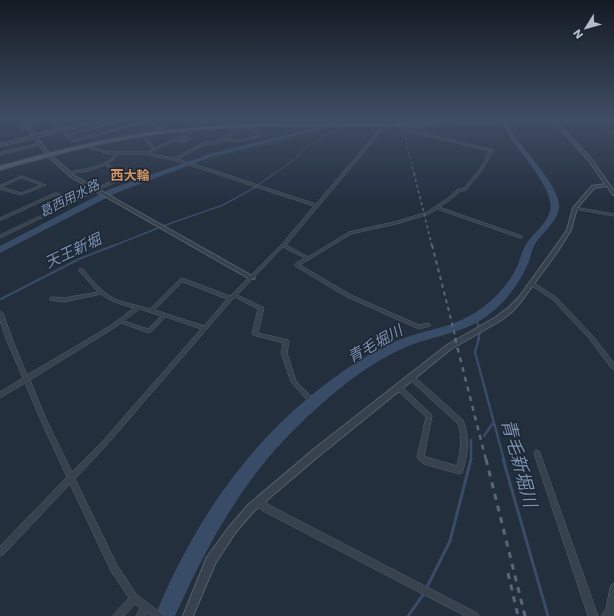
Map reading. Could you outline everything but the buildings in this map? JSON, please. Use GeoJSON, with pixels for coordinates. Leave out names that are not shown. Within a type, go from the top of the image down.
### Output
{"type":"FeatureCollection","features":[{"type":"Feature","properties":{"kind":"main road"},"geometry":{"type":"LineString","coordinates":[[0,167],[47,153],[76,147]]}},
{"type":"Feature","properties":{"kind":"main road"},"geometry":{"type":"LineString","coordinates":[[47,153],[80,147]]}},
{"type":"Feature","properties":{"kind":"street"},"geometry":{"type":"LineString","coordinates":[[0,154],[29,147]]}},
{"type":"Feature","properties":{"kind":"street"},"geometry":{"type":"LineString","coordinates":[[42,147],[69,173],[95,190],[252,278]]}},
{"type":"Feature","properties":{"kind":"street"},"geometry":{"type":"LineString","coordinates":[[149,153],[160,147]]}},
{"type":"Feature","properties":{"kind":"street"},"geometry":{"type":"LineString","coordinates":[[175,159],[198,147]]}},
{"type":"Feature","properties":{"kind":"street"},"geometry":{"type":"LineString","coordinates":[[0,552],[103,444],[233,297],[283,245],[366,147]]}},
{"type":"Feature","properties":{"kind":"street"},"geometry":{"type":"LineString","coordinates":[[428,325],[419,327],[349,296],[297,265],[350,233],[413,218],[449,199],[465,188],[481,169],[492,151],[475,147]]}},
{"type":"Feature","properties":{"kind":"street"},"geometry":{"type":"LineString","coordinates":[[579,147],[591,161],[614,194]]}},
{"type":"Feature","properties":{"kind":"street"},"geometry":{"type":"LineString","coordinates":[[90,148],[102,152],[117,154],[149,153],[175,159],[316,205]]}},
{"type":"Feature","properties":{"kind":"street"},"geometry":{"type":"LineString","coordinates":[[69,173],[86,171],[105,164],[112,161],[117,154]]}},
{"type":"Feature","properties":{"kind":"street"},"geometry":{"type":"LineString","coordinates":[[105,164],[125,176]]}},
{"type":"Feature","properties":{"kind":"street"},"geometry":{"type":"LineString","coordinates":[[22,177],[44,185],[21,194],[0,188],[22,177]]}},
{"type":"Feature","properties":{"kind":"street"},"geometry":{"type":"LineString","coordinates":[[0,236],[2,233],[113,182]]}},
{"type":"Feature","properties":{"kind":"street"},"geometry":{"type":"LineString","coordinates":[[188,616],[211,561],[232,530],[258,501],[449,347],[484,328],[510,310],[569,230],[575,208],[593,187],[607,185]]}},
{"type":"Feature","properties":{"kind":"street"},"geometry":{"type":"LineString","coordinates":[[0,214],[2,218],[56,194],[71,201]]}},
{"type":"Feature","properties":{"kind":"street"},"geometry":{"type":"LineString","coordinates":[[436,207],[521,238]]}},
{"type":"Feature","properties":{"kind":"street"},"geometry":{"type":"LineString","coordinates":[[575,208],[614,215]]}},
{"type":"Feature","properties":{"kind":"street"},"geometry":{"type":"LineString","coordinates":[[283,245],[307,258]]}},
{"type":"Feature","properties":{"kind":"street"},"geometry":{"type":"LineString","coordinates":[[81,270],[100,293],[120,304],[139,307],[205,328]]}},
{"type":"Feature","properties":{"kind":"street"},"geometry":{"type":"LineString","coordinates":[[151,311],[182,280],[261,308],[255,334],[286,342],[284,353],[294,382],[308,397]]}},
{"type":"Feature","properties":{"kind":"street"},"geometry":{"type":"LineString","coordinates":[[531,283],[554,298],[590,336],[614,367]]}},
{"type":"Feature","properties":{"kind":"street"},"geometry":{"type":"LineString","coordinates":[[52,299],[64,300],[100,293]]}},
{"type":"Feature","properties":{"kind":"street"},"geometry":{"type":"LineString","coordinates":[[0,395],[139,307]]}},
{"type":"Feature","properties":{"kind":"street"},"geometry":{"type":"LineString","coordinates":[[0,313],[10,342],[26,378],[114,568],[134,598],[152,612]]}},
{"type":"Feature","properties":{"kind":"street"},"geometry":{"type":"LineString","coordinates":[[120,320],[149,330],[165,315]]}},
{"type":"Feature","properties":{"kind":"street"},"geometry":{"type":"LineString","coordinates":[[399,388],[429,416],[420,457],[424,460],[459,470],[463,455],[464,427],[461,422],[412,378]]}},
{"type":"Feature","properties":{"kind":"street"},"geometry":{"type":"LineString","coordinates":[[537,453],[593,616]]}},
{"type":"Feature","properties":{"kind":"street"},"geometry":{"type":"LineString","coordinates":[[258,501],[266,508],[474,616]]}},
{"type":"Feature","properties":{"kind":"street"},"geometry":{"type":"LineString","coordinates":[[606,616],[610,611],[614,588]]}},
{"type":"Feature","properties":{"kind":"street"},"geometry":{"type":"LineString","coordinates":[[118,616],[134,598]]}},
{"type":"Feature","properties":{"kind":"street"},"geometry":{"type":"LineString","coordinates":[[141,616],[152,612]]}},
{"type":"Feature","properties":{"kind":"green space"},"geometry":{"type":"Polygon","coordinates":[[[254,147],[263,147],[225,156],[199,164],[213,157],[254,147]]]}},
{"type":"Feature","properties":{"kind":"green space"},"geometry":{"type":"Polygon","coordinates":[[[198,164],[243,179],[242,180],[196,165],[198,164]]]}},
{"type":"Feature","properties":{"kind":"waterway","name":"葛西用水路"},"geometry":{"type":"LineString","coordinates":[[0,250],[113,191],[212,155],[245,147]]}},
{"type":"Feature","properties":{"kind":"waterway","name":"天王新堀"},"geometry":{"type":"LineString","coordinates":[[274,174],[295,159],[307,147]]}},
{"type":"Feature","properties":{"kind":"waterway","name":"青毛堀川"},"geometry":{"type":"LineString","coordinates":[[165,616],[203,539],[231,492],[247,470],[286,427],[326,392],[370,360],[411,340],[453,328],[472,320],[492,305],[513,282],[522,267],[531,244],[549,221],[555,206],[549,189],[520,147]]}},
{"type":"Feature","properties":{"kind":"waterway","name":"天王新堀"},"geometry":{"type":"LineString","coordinates":[[258,185],[275,173]]}},
{"type":"Feature","properties":{"kind":"waterway","name":"天王新堀"},"geometry":{"type":"LineString","coordinates":[[163,226],[223,205],[256,187]]}},
{"type":"Feature","properties":{"kind":"waterway","name":"天王新堀"},"geometry":{"type":"LineString","coordinates":[[113,246],[158,228]]}},
{"type":"Feature","properties":{"kind":"waterway","name":"天王新堀"},"geometry":{"type":"LineString","coordinates":[[1,299],[79,259],[115,245]]}},
{"type":"Feature","properties":{"kind":"waterway","name":"青毛新堀川"},"geometry":{"type":"LineString","coordinates":[[476,317],[480,333],[478,339]]}},
{"type":"Feature","properties":{"kind":"waterway","name":"青毛新堀川"},"geometry":{"type":"LineString","coordinates":[[479,338],[475,352],[504,460]]}},
{"type":"Feature","properties":{"kind":"waterway"},"geometry":{"type":"LineString","coordinates":[[484,436],[493,423]]}},
{"type":"Feature","properties":{"kind":"waterway"},"geometry":{"type":"LineString","coordinates":[[471,440],[471,459]]}},
{"type":"Feature","properties":{"kind":"waterway"},"geometry":{"type":"LineString","coordinates":[[428,585],[450,541],[471,459]]}},
{"type":"Feature","properties":{"kind":"waterway","name":"青毛新堀川"},"geometry":{"type":"LineString","coordinates":[[503,459],[548,616]]}},
{"type":"Feature","properties":{"kind":"waterway"},"geometry":{"type":"LineString","coordinates":[[408,616],[423,595]]}},
{"type":"Feature","properties":{"kind":"railway"},"geometry":{"type":"LineString","coordinates":[[407,147],[414,174]]}},
{"type":"Feature","properties":{"kind":"railway"},"geometry":{"type":"LineString","coordinates":[[414,173],[432,246]]}},
{"type":"Feature","properties":{"kind":"railway"},"geometry":{"type":"LineString","coordinates":[[432,245],[456,339]]}},
{"type":"Feature","properties":{"kind":"railway"},"geometry":{"type":"LineString","coordinates":[[455,338],[486,460]]}},
{"type":"Feature","properties":{"kind":"railway"},"geometry":{"type":"LineString","coordinates":[[486,459],[525,616]]}},
{"type":"Feature","properties":{"kind":"railway"},"geometry":{"type":"LineString","coordinates":[[508,573],[518,616]]}},
{"type":"Feature","properties":{"kind":"district","name":"西大輪"},"geometry":{"type":"Point","coordinates":[130,175]}}]}
